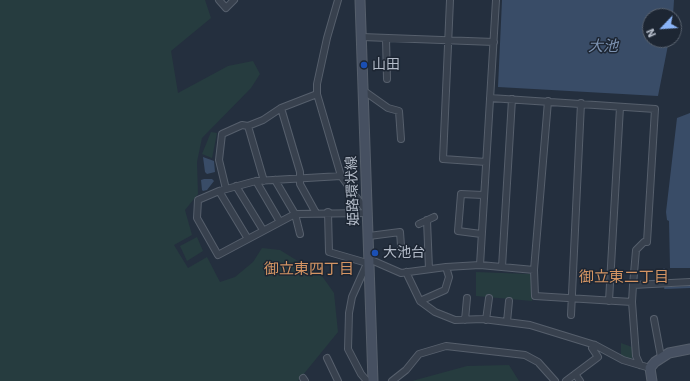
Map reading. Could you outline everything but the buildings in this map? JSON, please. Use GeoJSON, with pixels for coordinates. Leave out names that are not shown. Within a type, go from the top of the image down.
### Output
{"type":"FeatureCollection","features":[{"type":"Feature","properties":{"kind":"main road","name":"姫路環状線"},"geometry":{"type":"LineString","coordinates":[[360,0],[373,381]]}},
{"type":"Feature","properties":{"kind":"main road"},"geometry":{"type":"LineString","coordinates":[[652,381],[650,368],[655,362],[661,357],[674,351],[690,348]]}},
{"type":"Feature","properties":{"kind":"street"},"geometry":{"type":"LineString","coordinates":[[220,0],[226,8],[234,0]]}},
{"type":"Feature","properties":{"kind":"street"},"geometry":{"type":"LineString","coordinates":[[338,0],[327,38],[317,94],[341,176],[368,213]]}},
{"type":"Feature","properties":{"kind":"street"},"geometry":{"type":"LineString","coordinates":[[450,0],[443,159],[486,162]]}},
{"type":"Feature","properties":{"kind":"street"},"geometry":{"type":"LineString","coordinates":[[480,265],[483,195],[496,0]]}},
{"type":"Feature","properties":{"kind":"street"},"geometry":{"type":"LineString","coordinates":[[362,37],[494,42]]}},
{"type":"Feature","properties":{"kind":"street"},"geometry":{"type":"LineString","coordinates":[[386,38],[387,79]]}},
{"type":"Feature","properties":{"kind":"street"},"geometry":{"type":"LineString","coordinates":[[364,90],[388,108],[399,111],[401,139]]}},
{"type":"Feature","properties":{"kind":"street"},"geometry":{"type":"LineString","coordinates":[[226,189],[219,160],[222,134],[242,125],[248,126],[263,120],[281,108],[317,94]]}},
{"type":"Feature","properties":{"kind":"street"},"geometry":{"type":"LineString","coordinates":[[490,98],[581,103],[655,110],[647,242],[644,242],[636,250],[633,285],[632,302],[636,356],[640,365]]}},
{"type":"Feature","properties":{"kind":"street"},"geometry":{"type":"LineString","coordinates":[[502,267],[512,99]]}},
{"type":"Feature","properties":{"kind":"street"},"geometry":{"type":"LineString","coordinates":[[548,101],[534,270],[535,296],[632,302]]}},
{"type":"Feature","properties":{"kind":"street"},"geometry":{"type":"LineString","coordinates":[[571,316],[575,201],[581,103]]}},
{"type":"Feature","properties":{"kind":"street"},"geometry":{"type":"LineString","coordinates":[[608,301],[620,107]]}},
{"type":"Feature","properties":{"kind":"street"},"geometry":{"type":"LineString","coordinates":[[281,108],[300,172],[300,184],[316,213]]}},
{"type":"Feature","properties":{"kind":"street"},"geometry":{"type":"LineString","coordinates":[[248,126],[264,180]]}},
{"type":"Feature","properties":{"kind":"street"},"geometry":{"type":"LineString","coordinates":[[341,176],[264,180],[236,186],[198,200],[196,218],[218,255],[295,214],[328,212],[368,213]]}},
{"type":"Feature","properties":{"kind":"street"},"geometry":{"type":"LineString","coordinates":[[274,180],[295,214],[300,234]]}},
{"type":"Feature","properties":{"kind":"street"},"geometry":{"type":"LineString","coordinates":[[256,181],[280,222]]}},
{"type":"Feature","properties":{"kind":"street"},"geometry":{"type":"LineString","coordinates":[[236,186],[264,230]]}},
{"type":"Feature","properties":{"kind":"street"},"geometry":{"type":"LineString","coordinates":[[219,191],[248,239]]}},
{"type":"Feature","properties":{"kind":"street"},"geometry":{"type":"LineString","coordinates":[[481,234],[458,231],[461,194],[483,195]]}},
{"type":"Feature","properties":{"kind":"street"},"geometry":{"type":"LineString","coordinates":[[328,212],[329,252],[368,261],[401,273],[446,267],[480,265],[534,270]]}},
{"type":"Feature","properties":{"kind":"street"},"geometry":{"type":"LineString","coordinates":[[419,224],[434,217]]}},
{"type":"Feature","properties":{"kind":"street"},"geometry":{"type":"LineString","coordinates":[[427,220],[428,269]]}},
{"type":"Feature","properties":{"kind":"street"},"geometry":{"type":"LineString","coordinates":[[369,236],[400,232],[401,246]]}},
{"type":"Feature","properties":{"kind":"street"},"geometry":{"type":"LineString","coordinates":[[367,381],[361,374],[348,349],[349,313],[352,297],[368,261]]}},
{"type":"Feature","properties":{"kind":"street"},"geometry":{"type":"LineString","coordinates":[[420,301],[445,290],[449,277],[446,267]]}},
{"type":"Feature","properties":{"kind":"street"},"geometry":{"type":"LineString","coordinates":[[406,272],[420,301],[435,312],[455,320],[486,320],[530,325],[595,345],[623,360],[650,368]]}},
{"type":"Feature","properties":{"kind":"street"},"geometry":{"type":"LineString","coordinates":[[633,285],[690,282]]}},
{"type":"Feature","properties":{"kind":"street"},"geometry":{"type":"LineString","coordinates":[[465,320],[468,298]]}},
{"type":"Feature","properties":{"kind":"street"},"geometry":{"type":"LineString","coordinates":[[486,320],[489,298]]}},
{"type":"Feature","properties":{"kind":"street"},"geometry":{"type":"LineString","coordinates":[[507,322],[509,301]]}},
{"type":"Feature","properties":{"kind":"street"},"geometry":{"type":"LineString","coordinates":[[654,318],[661,357]]}},
{"type":"Feature","properties":{"kind":"street"},"geometry":{"type":"LineString","coordinates":[[566,381],[598,357],[592,348],[595,345]]}},
{"type":"Feature","properties":{"kind":"street"},"geometry":{"type":"LineString","coordinates":[[392,381],[406,370],[419,354],[446,346],[525,355],[538,362],[555,381]]}},
{"type":"Feature","properties":{"kind":"street"},"geometry":{"type":"LineString","coordinates":[[327,358],[338,381]]}},
{"type":"Feature","properties":{"kind":"street"},"geometry":{"type":"LineString","coordinates":[[575,374],[580,381]]}},
{"type":"Feature","properties":{"kind":"green space"},"geometry":{"type":"Polygon","coordinates":[[[0,0],[205,0],[211,18],[171,51],[178,93],[228,66],[253,61],[260,74],[251,88],[202,138],[197,162],[198,194],[185,210],[192,235],[174,245],[188,268],[207,257],[220,282],[235,277],[253,262],[262,248],[280,250],[322,276],[334,293],[338,332],[298,381],[0,381],[0,0]]]}},
{"type":"Feature","properties":{"kind":"green space"},"geometry":{"type":"Polygon","coordinates":[[[211,132],[217,133],[212,158],[202,154],[211,132]]]}},
{"type":"Feature","properties":{"kind":"green space"},"geometry":{"type":"Polygon","coordinates":[[[197,237],[203,251],[187,261],[180,246],[197,237]]]}},
{"type":"Feature","properties":{"kind":"green space"},"geometry":{"type":"Polygon","coordinates":[[[476,272],[530,274],[533,278],[532,301],[476,296],[476,272]]]}},
{"type":"Feature","properties":{"kind":"green space"},"geometry":{"type":"Polygon","coordinates":[[[621,343],[632,347],[632,361],[621,356],[621,343]]]}},
{"type":"Feature","properties":{"kind":"green space"},"geometry":{"type":"Polygon","coordinates":[[[509,365],[519,381],[412,381],[467,366],[509,365]]]}},
{"type":"Feature","properties":{"kind":"water","name":"大池"},"geometry":{"type":"Polygon","coordinates":[[[502,0],[674,0],[674,8],[642,8],[642,48],[667,48],[658,96],[498,87],[502,0]]]}},
{"type":"Feature","properties":{"kind":"water"},"geometry":{"type":"Polygon","coordinates":[[[690,113],[690,268],[670,268],[669,221],[667,220],[666,212],[677,118],[690,113]]]}},
{"type":"Feature","properties":{"kind":"water"},"geometry":{"type":"Polygon","coordinates":[[[203,157],[214,161],[215,172],[207,174],[205,172],[203,157]]]}},
{"type":"Feature","properties":{"kind":"water"},"geometry":{"type":"Polygon","coordinates":[[[212,179],[214,181],[207,190],[203,191],[201,180],[212,179]]]}},
{"type":"Feature","properties":{"kind":"waterway"},"geometry":{"type":"LineString","coordinates":[[663,274],[664,269]]}},
{"type":"Feature","properties":{"kind":"waterway"},"geometry":{"type":"LineString","coordinates":[[665,288],[690,287]]}},
{"type":"Feature","properties":{"kind":"place","name":"山田"},"geometry":{"type":"Point","coordinates":[364,65]}},
{"type":"Feature","properties":{"kind":"place","name":"大池台"},"geometry":{"type":"Point","coordinates":[375,253]}},
{"type":"Feature","properties":{"kind":"district","name":"御立東四丁目"},"geometry":{"type":"Point","coordinates":[309,270]}},
{"type":"Feature","properties":{"kind":"district","name":"御立東二丁目"},"geometry":{"type":"Point","coordinates":[624,278]}}]}
